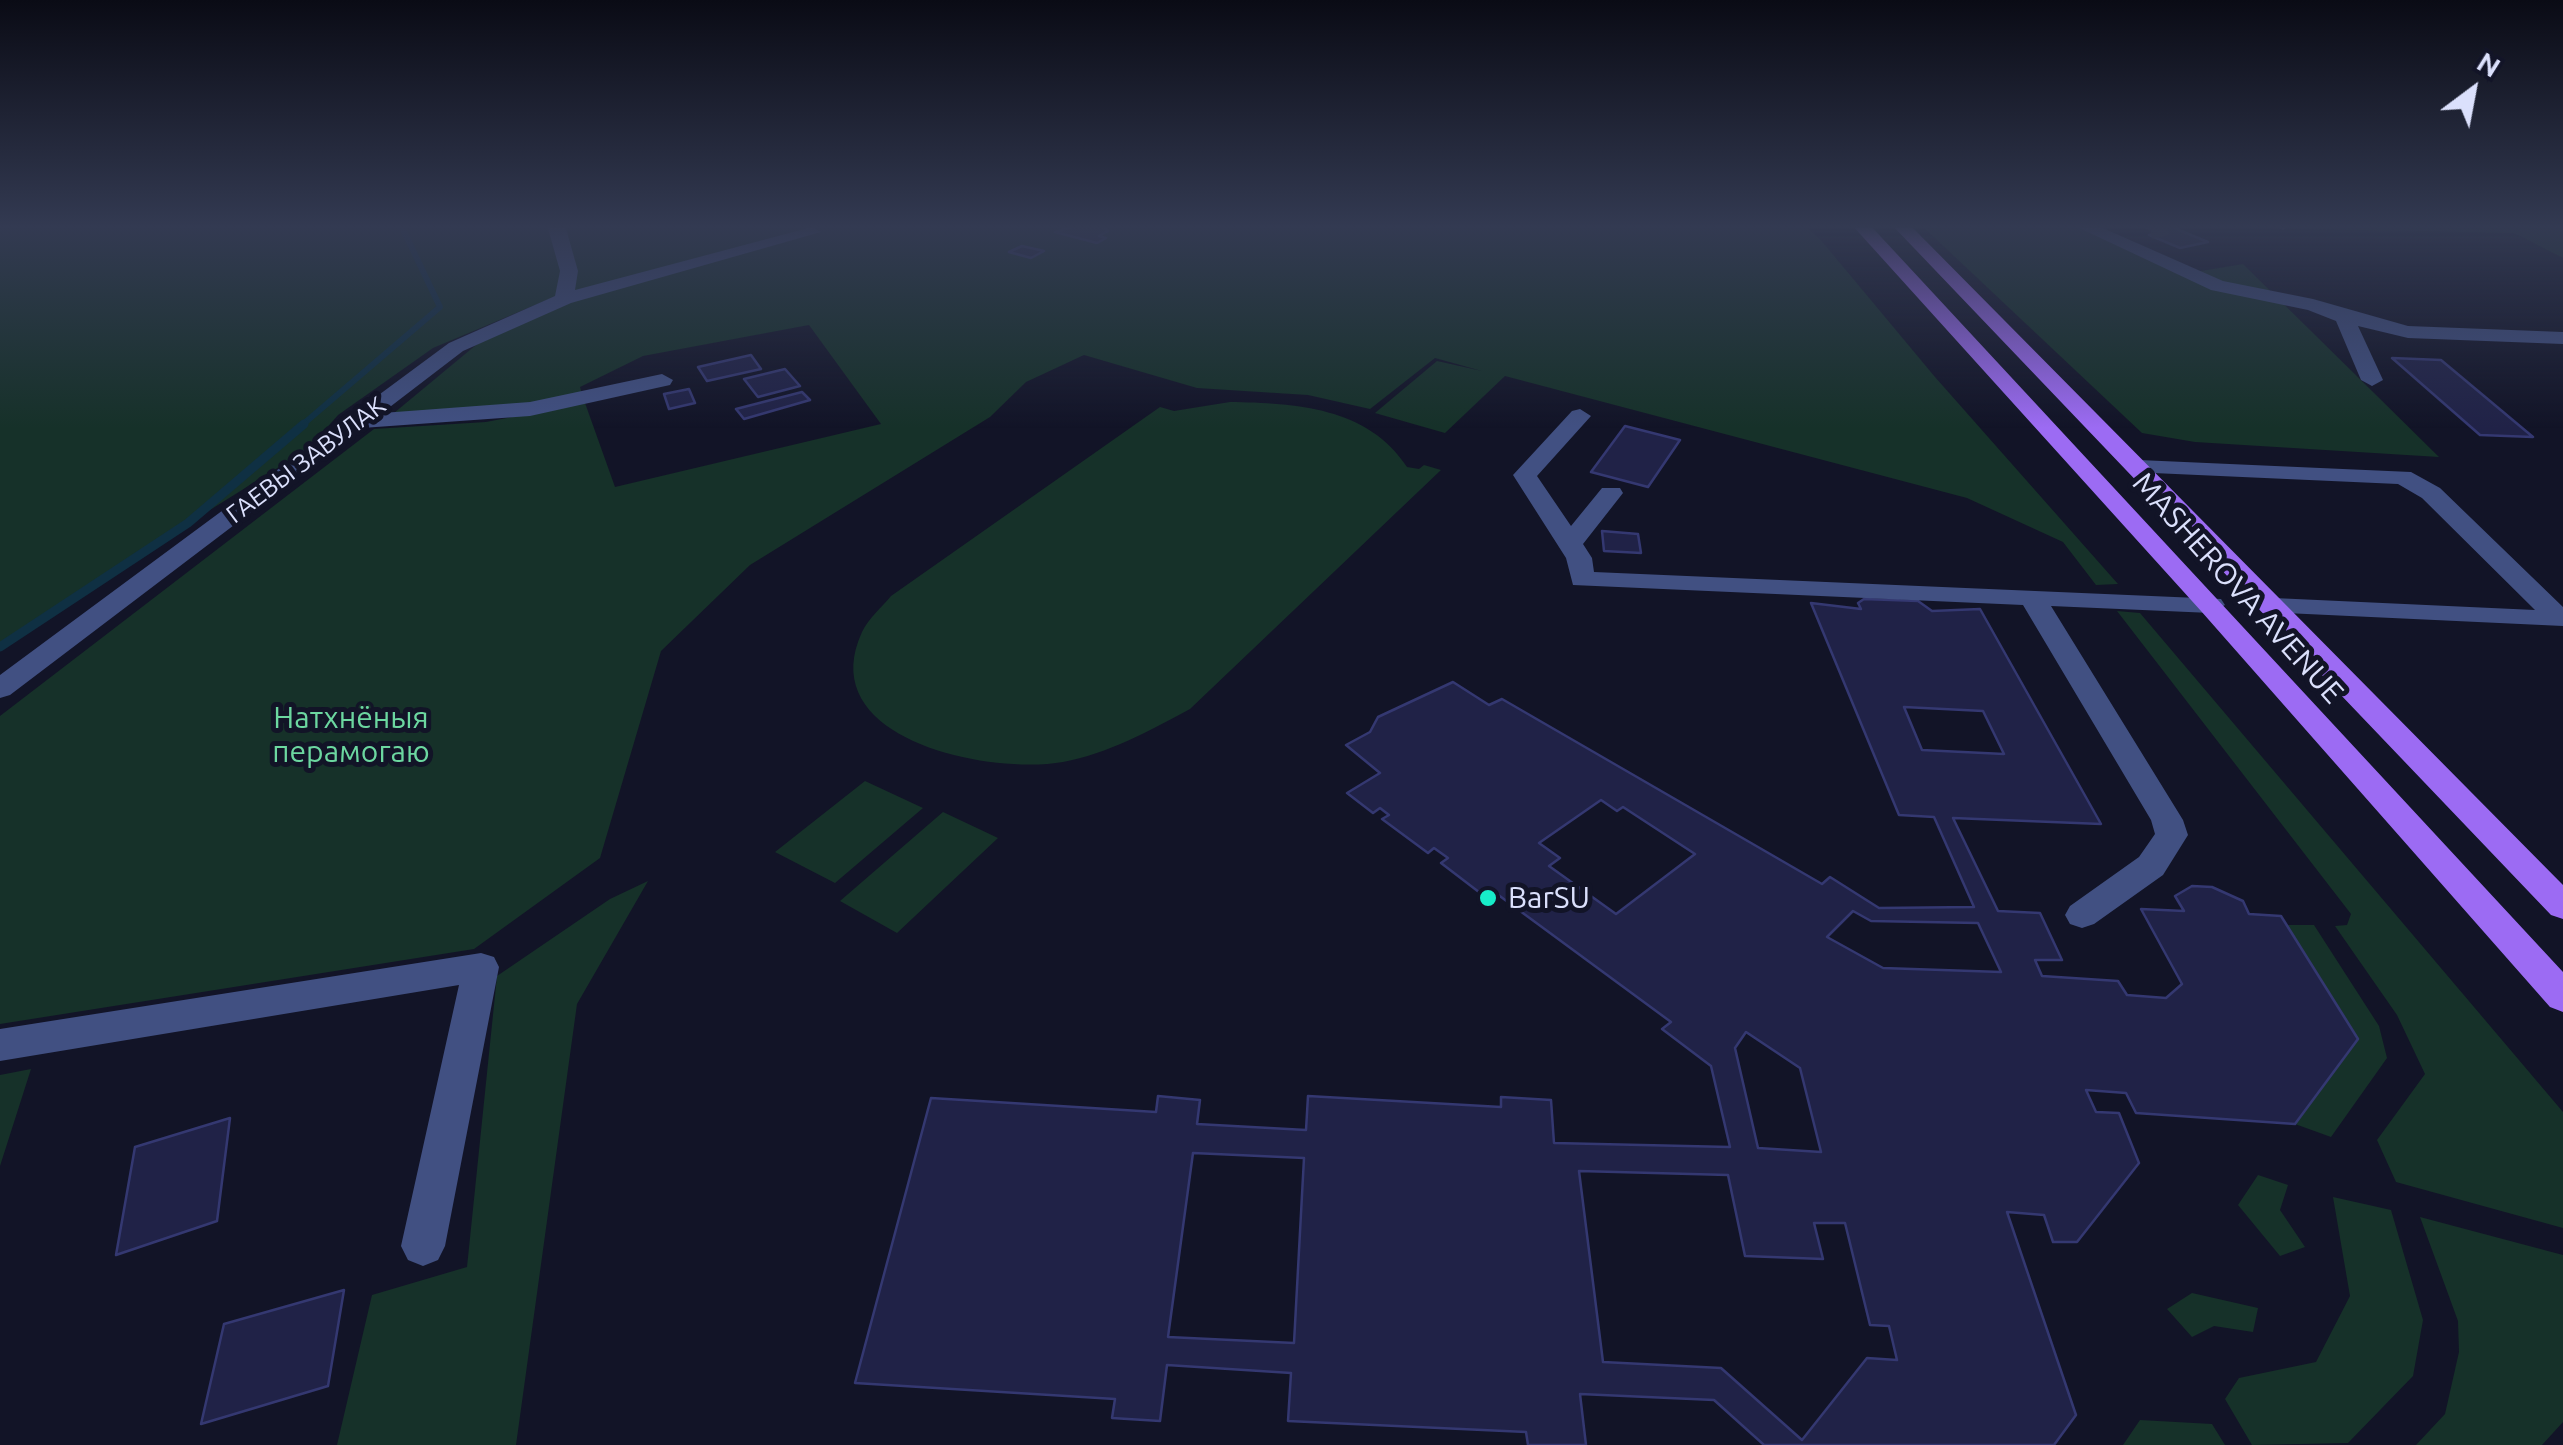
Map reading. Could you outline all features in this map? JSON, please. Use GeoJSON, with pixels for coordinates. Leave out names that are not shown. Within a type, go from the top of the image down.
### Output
{"type":"FeatureCollection","features":[{"type":"Feature","properties":{"kind":"main road","name":"MASHEROVA AVENUE"},"geometry":{"type":"LineString","coordinates":[[1921,292],[2211,606],[2563,997]]}},
{"type":"Feature","properties":{"kind":"main road","name":"MASHEROVA AVENUE"},"geometry":{"type":"LineString","coordinates":[[1966,292],[2563,906]]}},
{"type":"Feature","properties":{"kind":"street"},"geometry":{"type":"LineString","coordinates":[[564,299],[565,292]]}},
{"type":"Feature","properties":{"kind":"street","name":"ГАЕВЫ ЗАВУЛАК"},"geometry":{"type":"LineString","coordinates":[[0,690],[456,346],[564,299],[588,292]]}},
{"type":"Feature","properties":{"kind":"street"},"geometry":{"type":"LineString","coordinates":[[2252,292],[2313,304],[2344,317],[2408,332],[2563,338]]}},
{"type":"Feature","properties":{"kind":"street"},"geometry":{"type":"LineString","coordinates":[[2344,317],[2372,380]]}},
{"type":"Feature","properties":{"kind":"street"},"geometry":{"type":"LineString","coordinates":[[355,422],[516,411],[662,380]]}},
{"type":"Feature","properties":{"kind":"street"},"geometry":{"type":"LineString","coordinates":[[1580,416],[1525,475],[1579,558],[1582,579],[2211,606]]}},
{"type":"Feature","properties":{"kind":"street"},"geometry":{"type":"LineString","coordinates":[[2140,467],[2402,477],[2431,492],[2560,620],[2274,606]]}},
{"type":"Feature","properties":{"kind":"street"},"geometry":{"type":"LineString","coordinates":[[1570,544],[1611,494]]}},
{"type":"Feature","properties":{"kind":"street"},"geometry":{"type":"LineString","coordinates":[[2033,599],[2167,820],[2172,835],[2152,866],[2082,914]]}},
{"type":"Feature","properties":{"kind":"street"},"geometry":{"type":"LineString","coordinates":[[0,1045],[481,967],[423,1246]]}},
{"type":"Feature","properties":{"kind":"green space","name":"Натхнёныя перамогаю"},"geometry":{"type":"Polygon","coordinates":[[[0,292],[1865,292],[2118,584],[2096,585],[2063,542],[1967,498],[1505,376],[1445,433],[1375,413],[1437,361],[1482,371],[1435,358],[1370,409],[1308,395],[1197,388],[1084,355],[1026,382],[990,417],[750,565],[661,651],[600,858],[474,949],[0,1024],[0,716],[374,429],[486,422],[585,403],[615,487],[881,424],[809,325],[643,356],[580,387],[582,394],[501,410],[394,413],[476,345],[554,297],[433,348],[338,415],[308,449],[65,600],[0,647],[0,292]]]}},
{"type":"Feature","properties":{"kind":"green space"},"geometry":{"type":"Polygon","coordinates":[[[1993,292],[2272,292],[2439,457],[2195,442],[2142,433],[1993,292]]]}},
{"type":"Feature","properties":{"kind":"green space"},"geometry":{"type":"Polygon","coordinates":[[[1230,402],[1280,404],[1328,412],[1372,432],[1407,467],[1419,469],[1424,465],[1441,470],[1190,709],[1112,747],[1063,762],[1031,765],[954,755],[916,742],[884,724],[862,700],[853,669],[862,632],[891,596],[1160,407],[1174,411],[1230,402]]]}},
{"type":"Feature","properties":{"kind":"green space"},"geometry":{"type":"Polygon","coordinates":[[[2117,611],[2140,613],[2563,1112],[2563,1228],[2396,1182],[2377,1140],[2425,1074],[2397,1015],[2335,926],[2347,925],[2351,914],[2117,611]]]}},
{"type":"Feature","properties":{"kind":"green space"},"geometry":{"type":"Polygon","coordinates":[[[865,781],[923,808],[835,883],[775,852],[865,781]]]}},
{"type":"Feature","properties":{"kind":"green space"},"geometry":{"type":"Polygon","coordinates":[[[943,812],[998,838],[897,933],[840,901],[943,812]]]}},
{"type":"Feature","properties":{"kind":"green space"},"geometry":{"type":"Polygon","coordinates":[[[648,881],[577,1004],[516,1445],[337,1445],[372,1295],[467,1267],[497,976],[610,899],[648,881]]]}},
{"type":"Feature","properties":{"kind":"green space"},"geometry":{"type":"Polygon","coordinates":[[[2286,925],[2314,925],[2379,1026],[2387,1058],[2331,1137],[2295,1124],[2358,1039],[2286,925]]]}},
{"type":"Feature","properties":{"kind":"green space"},"geometry":{"type":"Polygon","coordinates":[[[31,1069],[0,1166],[0,1075],[31,1069]]]}},
{"type":"Feature","properties":{"kind":"green space"},"geometry":{"type":"Polygon","coordinates":[[[2258,1175],[2288,1185],[2280,1210],[2305,1247],[2280,1256],[2238,1205],[2258,1175]]]}},
{"type":"Feature","properties":{"kind":"green space"},"geometry":{"type":"Polygon","coordinates":[[[2333,1197],[2391,1210],[2423,1320],[2413,1376],[2348,1443],[2252,1445],[2225,1399],[2239,1378],[2316,1362],[2350,1296],[2333,1197]]]}},
{"type":"Feature","properties":{"kind":"green space"},"geometry":{"type":"Polygon","coordinates":[[[2420,1217],[2563,1255],[2563,1422],[2542,1445],[2416,1445],[2445,1414],[2459,1352],[2458,1321],[2420,1217]]]}},
{"type":"Feature","properties":{"kind":"green space"},"geometry":{"type":"Polygon","coordinates":[[[2192,1293],[2258,1308],[2253,1332],[2214,1326],[2192,1337],[2167,1309],[2192,1293]]]}},
{"type":"Feature","properties":{"kind":"green space"},"geometry":{"type":"Polygon","coordinates":[[[2140,1420],[2212,1424],[2225,1445],[2123,1445],[2140,1420]]]}},
{"type":"Feature","properties":{"kind":"building"},"geometry":{"type":"Polygon","coordinates":[[[751,355],[761,369],[707,381],[698,367],[751,355]]]}},
{"type":"Feature","properties":{"kind":"building"},"geometry":{"type":"Polygon","coordinates":[[[2392,358],[2441,360],[2533,437],[2480,435],[2392,358]]]}},
{"type":"Feature","properties":{"kind":"building"},"geometry":{"type":"Polygon","coordinates":[[[785,369],[800,386],[758,397],[744,379],[785,369]]]}},
{"type":"Feature","properties":{"kind":"building"},"geometry":{"type":"Polygon","coordinates":[[[689,389],[695,403],[669,409],[664,394],[689,389]]]}},
{"type":"Feature","properties":{"kind":"building"},"geometry":{"type":"Polygon","coordinates":[[[802,392],[810,400],[744,419],[736,409],[802,392]]]}},
{"type":"Feature","properties":{"kind":"building"},"geometry":{"type":"Polygon","coordinates":[[[1625,426],[1680,440],[1648,487],[1591,472],[1625,426]]]}},
{"type":"Feature","properties":{"kind":"building"},"geometry":{"type":"Polygon","coordinates":[[[1602,531],[1638,534],[1641,553],[1604,551],[1602,531]]]}},
{"type":"Feature","properties":{"kind":"building"},"geometry":{"type":"Polygon","coordinates":[[[1864,599],[1918,601],[1932,611],[1980,609],[2101,824],[1953,818],[1998,911],[2040,913],[2062,960],[2035,960],[2042,976],[2118,981],[2127,995],[2166,998],[2182,984],[2141,909],[2184,911],[2175,896],[2192,886],[2212,887],[2243,901],[2249,914],[2281,916],[2358,1039],[2295,1124],[2136,1113],[2126,1093],[2086,1090],[2096,1112],[2119,1113],[2139,1163],[2077,1242],[2053,1242],[2044,1215],[2007,1212],[2076,1415],[2054,1445],[1764,1445],[1714,1400],[1580,1394],[1586,1445],[1528,1445],[1526,1432],[1288,1421],[1291,1373],[1167,1365],[1160,1421],[1112,1418],[1115,1399],[855,1383],[931,1098],[1156,1112],[1158,1096],[1200,1100],[1197,1124],[1306,1130],[1308,1096],[1501,1107],[1501,1097],[1551,1100],[1554,1143],[1730,1147],[1711,1066],[1662,1029],[1671,1022],[1497,894],[1488,899],[1441,863],[1448,858],[1434,848],[1428,853],[1382,819],[1389,815],[1380,808],[1373,813],[1347,793],[1380,773],[1346,745],[1370,732],[1378,717],[1453,682],[1489,705],[1502,699],[1822,884],[1830,877],[1879,908],[1974,907],[1934,817],[1899,815],[1811,603],[1861,609],[1858,603],[1864,599]],[[1904,707],[1922,750],[2004,754],[1983,711],[1904,707]],[[1601,800],[1539,843],[1560,858],[1549,866],[1616,914],[1695,854],[1623,807],[1617,811],[1601,800]],[[1853,911],[1827,937],[1883,968],[2001,972],[1978,923],[1871,921],[1853,911]],[[1746,1032],[1735,1048],[1758,1148],[1821,1152],[1800,1068],[1746,1032]],[[1193,1153],[1168,1337],[1294,1343],[1304,1158],[1193,1153]],[[1579,1171],[1603,1362],[1721,1368],[1802,1440],[1867,1358],[1897,1360],[1889,1326],[1870,1325],[1845,1223],[1814,1223],[1823,1259],[1745,1256],[1728,1175],[1579,1171]]]}},
{"type":"Feature","properties":{"kind":"building"},"geometry":{"type":"Polygon","coordinates":[[[230,1118],[217,1221],[116,1255],[135,1147],[230,1118]]]}},
{"type":"Feature","properties":{"kind":"building"},"geometry":{"type":"Polygon","coordinates":[[[344,1290],[328,1386],[201,1424],[224,1324],[344,1290]]]}},
{"type":"Feature","properties":{"kind":"waterway"},"geometry":{"type":"LineString","coordinates":[[301,426],[440,307],[433,292]]}},
{"type":"Feature","properties":{"kind":"waterway"},"geometry":{"type":"LineString","coordinates":[[0,647],[188,523],[304,424]]}},
{"type":"Feature","properties":{"kind":"place","name":"BarSU"},"geometry":{"type":"Point","coordinates":[1488,898]}}]}
